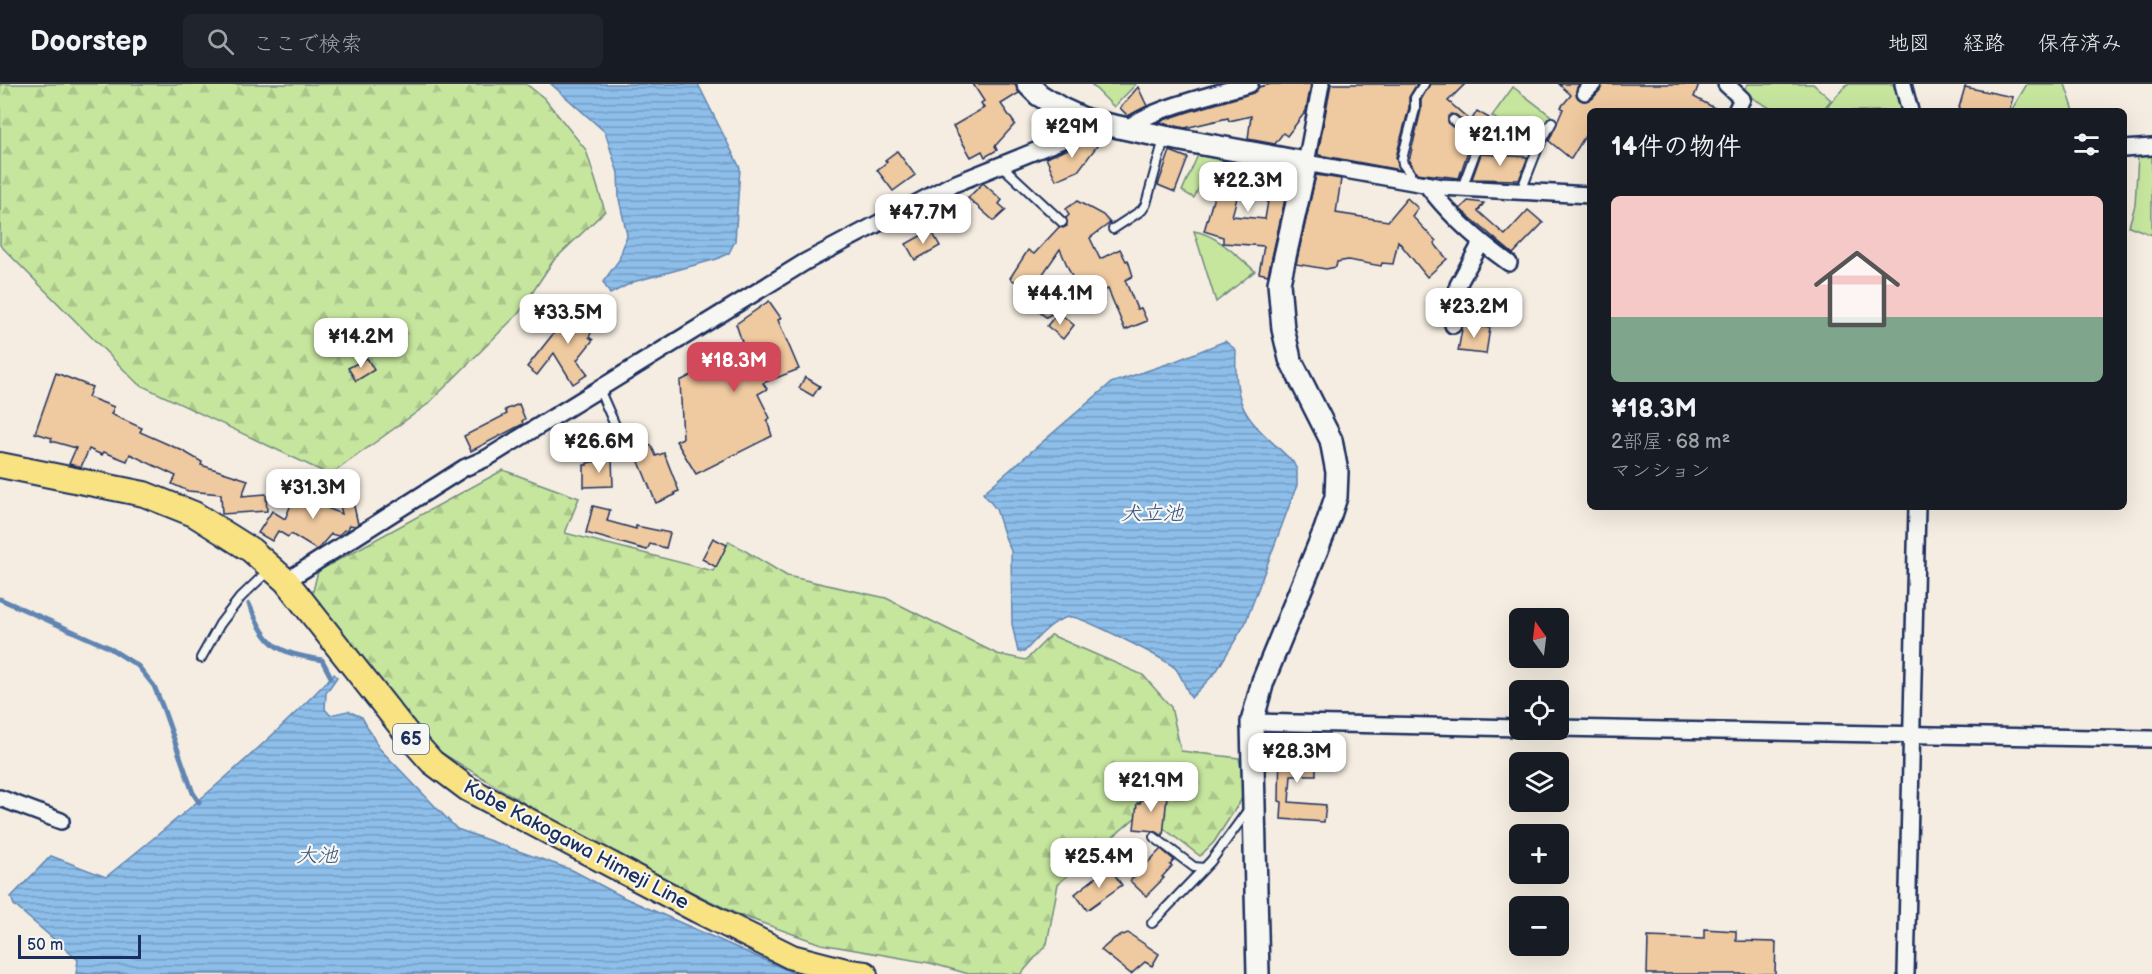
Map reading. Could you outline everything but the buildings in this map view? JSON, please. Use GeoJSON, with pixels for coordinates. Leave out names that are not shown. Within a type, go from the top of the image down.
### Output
{"type":"FeatureCollection","features":[{"type":"Feature","properties":{"kind":"main road"},"geometry":{"type":"LineString","coordinates":[[1028,84],[1047,100],[1086,120],[1165,138],[1306,163],[1279,283],[1283,329],[1290,359],[1331,440],[1337,472],[1335,497],[1325,530],[1263,681],[1252,722],[1258,974]]}},
{"type":"Feature","properties":{"kind":"main road","name":"Kobe Kakogawa Himeji Line"},"geometry":{"type":"LineString","coordinates":[[0,465],[144,494],[194,514],[251,550],[278,575],[408,735],[432,762],[468,789],[696,910],[792,957],[865,974]]}},
{"type":"Feature","properties":{"kind":"street"},"geometry":{"type":"LineString","coordinates":[[1127,129],[1134,122],[1153,114],[1250,84]]}},
{"type":"Feature","properties":{"kind":"street"},"geometry":{"type":"LineString","coordinates":[[1321,84],[1306,163],[1418,183],[1462,188],[1587,195]]}},
{"type":"Feature","properties":{"kind":"street"},"geometry":{"type":"LineString","coordinates":[[1726,84],[1742,99],[1738,108]]}},
{"type":"Feature","properties":{"kind":"street"},"geometry":{"type":"LineString","coordinates":[[1903,84],[1909,108]]}},
{"type":"Feature","properties":{"kind":"street"},"geometry":{"type":"LineString","coordinates":[[278,575],[464,468],[487,458],[805,262],[949,186],[1070,137],[1086,120]]}},
{"type":"Feature","properties":{"kind":"street"},"geometry":{"type":"LineString","coordinates":[[2127,149],[2152,147]]}},
{"type":"Feature","properties":{"kind":"street"},"geometry":{"type":"LineString","coordinates":[[1418,183],[1481,243],[1509,263]]}},
{"type":"Feature","properties":{"kind":"street"},"geometry":{"type":"LineString","coordinates":[[1454,324],[1458,285],[1481,243]]}},
{"type":"Feature","properties":{"kind":"street"},"geometry":{"type":"LineString","coordinates":[[1906,974],[1917,510]]}},
{"type":"Feature","properties":{"kind":"street"},"geometry":{"type":"LineString","coordinates":[[1252,722],[1509,728]]}},
{"type":"Feature","properties":{"kind":"street"},"geometry":{"type":"LineString","coordinates":[[1569,728],[2152,739]]}},
{"type":"Feature","properties":{"kind":"street"},"geometry":{"type":"LineString","coordinates":[[0,798],[61,821]]}},
{"type":"Feature","properties":{"kind":"lane"},"geometry":{"type":"LineString","coordinates":[[1418,183],[1403,164],[1402,159],[1415,109],[1415,98],[1424,84]]}},
{"type":"Feature","properties":{"kind":"lane"},"geometry":{"type":"LineString","coordinates":[[1453,120],[1477,139],[1478,145],[1462,188]]}},
{"type":"Feature","properties":{"kind":"lane"},"geometry":{"type":"LineString","coordinates":[[1521,191],[1552,122]]}},
{"type":"Feature","properties":{"kind":"lane"},"geometry":{"type":"LineString","coordinates":[[1113,229],[1142,210],[1146,204],[1165,138]]}},
{"type":"Feature","properties":{"kind":"lane"},"geometry":{"type":"LineString","coordinates":[[1001,165],[1062,222]]}},
{"type":"Feature","properties":{"kind":"lane"},"geometry":{"type":"LineString","coordinates":[[599,389],[625,448]]}},
{"type":"Feature","properties":{"kind":"lane"},"geometry":{"type":"LineString","coordinates":[[201,658],[220,624],[240,598],[278,575]]}},
{"type":"Feature","properties":{"kind":"lane"},"geometry":{"type":"LineString","coordinates":[[1152,923],[1204,868],[1254,804]]}},
{"type":"Feature","properties":{"kind":"lane"},"geometry":{"type":"LineString","coordinates":[[1154,837],[1194,867],[1204,868]]}},
{"type":"Feature","properties":{"kind":"green space"},"geometry":{"type":"Polygon","coordinates":[[[0,84],[526,84],[544,98],[586,150],[605,211],[553,261],[519,313],[428,404],[330,475],[138,384],[0,245],[0,84]]]}},
{"type":"Feature","properties":{"kind":"green space"},"geometry":{"type":"Polygon","coordinates":[[[1091,84],[1136,84],[1114,107],[1091,84]]]}},
{"type":"Feature","properties":{"kind":"green space"},"geometry":{"type":"Polygon","coordinates":[[[1748,84],[1813,84],[1831,100],[1824,108],[1770,108],[1742,92],[1748,84]]]}},
{"type":"Feature","properties":{"kind":"green space"},"geometry":{"type":"Polygon","coordinates":[[[1847,84],[1894,84],[1900,108],[1826,108],[1847,84]]]}},
{"type":"Feature","properties":{"kind":"green space"},"geometry":{"type":"Polygon","coordinates":[[[2027,84],[2065,84],[2073,108],[2013,108],[2027,84]]]}},
{"type":"Feature","properties":{"kind":"green space"},"geometry":{"type":"Polygon","coordinates":[[[1513,87],[1551,116],[1529,144],[1492,116],[1513,87]]]}},
{"type":"Feature","properties":{"kind":"green space"},"geometry":{"type":"Polygon","coordinates":[[[2152,154],[2152,235],[2129,226],[2135,205],[2138,156],[2152,154]]]}},
{"type":"Feature","properties":{"kind":"green space"},"geometry":{"type":"Polygon","coordinates":[[[1198,155],[1224,160],[1213,191],[1200,185],[1194,198],[1182,191],[1198,155]]]}},
{"type":"Feature","properties":{"kind":"green space"},"geometry":{"type":"Polygon","coordinates":[[[1194,231],[1219,242],[1255,271],[1216,302],[1194,231]]]}},
{"type":"Feature","properties":{"kind":"green space"},"geometry":{"type":"Polygon","coordinates":[[[503,470],[579,498],[565,533],[713,571],[729,541],[787,576],[886,598],[997,654],[1026,660],[1051,635],[1143,675],[1171,707],[1181,751],[1239,758],[1245,794],[1214,842],[1200,856],[1142,812],[1058,884],[1047,944],[1021,974],[969,974],[930,963],[821,944],[737,914],[583,839],[432,747],[311,599],[318,571],[503,470]]]}},
{"type":"Feature","properties":{"kind":"water"},"geometry":{"type":"Polygon","coordinates":[[[551,84],[698,84],[740,168],[735,241],[729,253],[717,259],[633,282],[610,294],[603,282],[619,260],[627,235],[619,199],[618,173],[605,132],[551,84]]]}},
{"type":"Feature","properties":{"kind":"water","name":"犬立池"},"geometry":{"type":"Polygon","coordinates":[[[1225,341],[1236,350],[1238,389],[1247,415],[1293,462],[1297,470],[1297,485],[1245,624],[1216,672],[1191,698],[1178,672],[1170,664],[1108,632],[1072,617],[1059,620],[1024,652],[1018,652],[1012,624],[1011,551],[996,509],[983,493],[1111,383],[1225,341]]]}},
{"type":"Feature","properties":{"kind":"water","name":"大池"},"geometry":{"type":"Polygon","coordinates":[[[334,674],[337,677],[326,693],[325,709],[330,715],[348,711],[362,717],[379,748],[457,829],[572,870],[625,898],[796,974],[76,974],[78,960],[14,905],[11,897],[51,856],[106,877],[252,754],[334,674]]]}},
{"type":"Feature","properties":{"kind":"waterway"},"geometry":{"type":"LineString","coordinates":[[0,599],[108,647],[138,666],[154,686],[193,793],[199,802]]}},
{"type":"Feature","properties":{"kind":"waterway"},"geometry":{"type":"LineString","coordinates":[[249,604],[262,630],[275,646],[294,654],[322,660],[331,677]]}}]}
